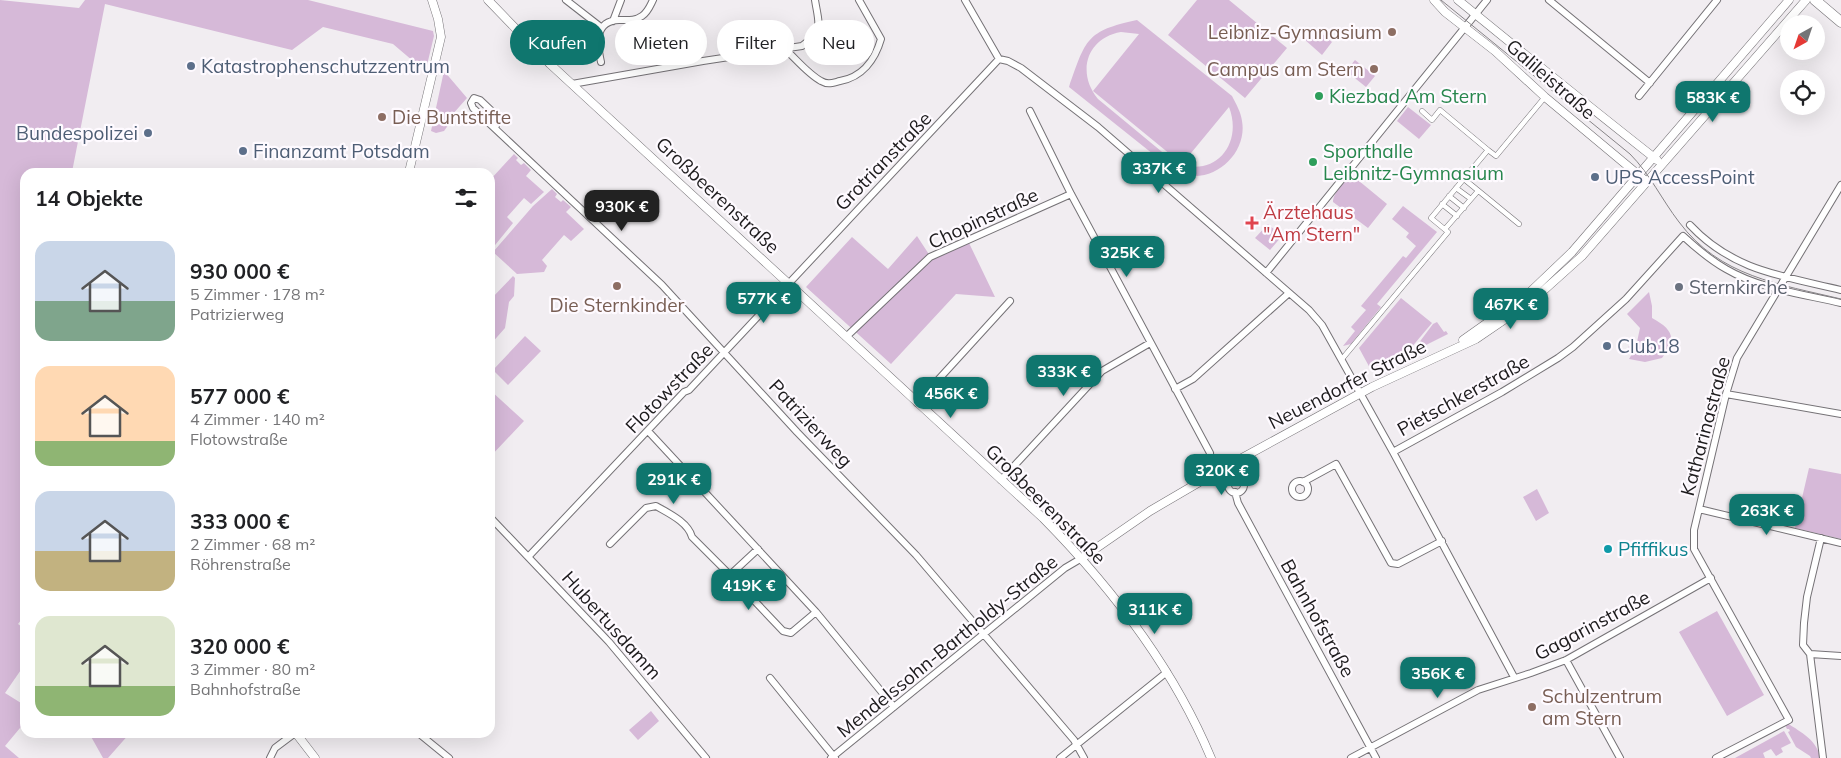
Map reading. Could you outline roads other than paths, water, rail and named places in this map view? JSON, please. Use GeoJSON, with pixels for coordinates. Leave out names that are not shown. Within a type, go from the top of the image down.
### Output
{"type":"FeatureCollection","features":[{"type":"Feature","properties":{"kind":"highway"},"geometry":{"type":"LineString","coordinates":[[1815,0],[1841,22]]}},
{"type":"Feature","properties":{"kind":"street"},"geometry":{"type":"LineString","coordinates":[[410,168],[440,37],[438,19],[432,0]]}},
{"type":"Feature","properties":{"kind":"street","name":"Großbeerenstraße"},"geometry":{"type":"LineString","coordinates":[[488,0],[550,64],[1043,518],[1082,558],[1115,598],[1167,672],[1211,758]]}},
{"type":"Feature","properties":{"kind":"street"},"geometry":{"type":"LineString","coordinates":[[566,0],[592,20]]}},
{"type":"Feature","properties":{"kind":"street"},"geometry":{"type":"LineString","coordinates":[[613,21],[621,0]]}},
{"type":"Feature","properties":{"kind":"street"},"geometry":{"type":"LineString","coordinates":[[605,26],[613,21],[638,18],[646,13],[653,0]]}},
{"type":"Feature","properties":{"kind":"street"},"geometry":{"type":"LineString","coordinates":[[794,48],[802,46],[814,38],[818,30],[815,0]]}},
{"type":"Feature","properties":{"kind":"street"},"geometry":{"type":"LineString","coordinates":[[794,57],[819,80],[828,84],[848,80],[859,74],[877,53],[881,39],[859,0]]}},
{"type":"Feature","properties":{"kind":"street"},"geometry":{"type":"LineString","coordinates":[[965,0],[999,59],[1015,64],[1076,109],[1309,310],[1322,325],[1442,541],[1514,677]]}},
{"type":"Feature","properties":{"kind":"street","name":"Galileistraße"},"geometry":{"type":"LineString","coordinates":[[1434,0],[1445,12],[1501,56],[1545,97],[1647,182]]}},
{"type":"Feature","properties":{"kind":"street","name":"Galileistraße"},"geometry":{"type":"LineString","coordinates":[[1458,0],[1505,40],[1538,64],[1662,164]]}},
{"type":"Feature","properties":{"kind":"street"},"geometry":{"type":"LineString","coordinates":[[1266,273],[1487,0]]}},
{"type":"Feature","properties":{"kind":"street"},"geometry":{"type":"LineString","coordinates":[[1549,0],[1650,83]]}},
{"type":"Feature","properties":{"kind":"street"},"geometry":{"type":"LineString","coordinates":[[1639,96],[1717,0]]}},
{"type":"Feature","properties":{"kind":"street","name":"Neuendorfer Straße"},"geometry":{"type":"LineString","coordinates":[[1449,350],[1528,294],[1550,275],[1654,158],[1789,0]]}},
{"type":"Feature","properties":{"kind":"street","name":"Neuendorfer Straße"},"geometry":{"type":"LineString","coordinates":[[1082,558],[1150,511],[1220,470],[1361,393],[1449,350],[1476,339],[1533,300],[1582,256],[1806,0]]}},
{"type":"Feature","properties":{"kind":"street"},"geometry":{"type":"LineString","coordinates":[[1762,31],[1771,39]]}},
{"type":"Feature","properties":{"kind":"street"},"geometry":{"type":"LineString","coordinates":[[572,84],[717,59]]}},
{"type":"Feature","properties":{"kind":"street","name":"Grotrianstraße"},"geometry":{"type":"LineString","coordinates":[[788,283],[999,59]]}},
{"type":"Feature","properties":{"kind":"street"},"geometry":{"type":"LineString","coordinates":[[1422,111],[1432,120],[1440,110],[1496,156],[1545,97]]}},
{"type":"Feature","properties":{"kind":"street","name":"Patrizierweg"},"geometry":{"type":"LineString","coordinates":[[495,128],[499,118],[480,100],[474,98],[471,102],[473,108],[662,285],[797,432],[916,556],[1074,740],[1084,758]]}},
{"type":"Feature","properties":{"kind":"street"},"geometry":{"type":"LineString","coordinates":[[1030,111],[1071,194],[1210,452]]}},
{"type":"Feature","properties":{"kind":"street"},"geometry":{"type":"LineString","coordinates":[[1342,359],[1448,232],[1431,218],[1488,150]]}},
{"type":"Feature","properties":{"kind":"street"},"geometry":{"type":"LineString","coordinates":[[1464,179],[1519,224]]}},
{"type":"Feature","properties":{"kind":"street","name":"Katharinastraße"},"geometry":{"type":"LineString","coordinates":[[1716,758],[1788,720],[1694,549],[1694,530],[1726,394],[1737,358],[1841,185]]}},
{"type":"Feature","properties":{"kind":"street"},"geometry":{"type":"LineString","coordinates":[[1456,188],[1471,200]]}},
{"type":"Feature","properties":{"kind":"street"},"geometry":{"type":"LineString","coordinates":[[1445,229],[1478,191]]}},
{"type":"Feature","properties":{"kind":"street","name":"Chopinstraße"},"geometry":{"type":"LineString","coordinates":[[846,337],[930,257],[1071,194]]}},
{"type":"Feature","properties":{"kind":"street"},"geometry":{"type":"LineString","coordinates":[[1449,196],[1464,208]]}},
{"type":"Feature","properties":{"kind":"street"},"geometry":{"type":"LineString","coordinates":[[1442,204],[1457,216]]}},
{"type":"Feature","properties":{"kind":"street"},"geometry":{"type":"LineString","coordinates":[[1690,225],[1711,245],[1733,259],[1758,270],[1841,290]]}},
{"type":"Feature","properties":{"kind":"street","name":"Pietschkerstraße"},"geometry":{"type":"LineString","coordinates":[[1393,452],[1502,392],[1573,347],[1626,300],[1683,236],[1701,253],[1726,270],[1778,288]]}},
{"type":"Feature","properties":{"kind":"street","name":"Flotowstraße"},"geometry":{"type":"LineString","coordinates":[[529,556],[684,392],[689,390],[788,283]]}},
{"type":"Feature","properties":{"kind":"street"},"geometry":{"type":"LineString","coordinates":[[1778,288],[1841,303]]}},
{"type":"Feature","properties":{"kind":"street"},"geometry":{"type":"LineString","coordinates":[[1175,389],[1193,379],[1289,293]]}},
{"type":"Feature","properties":{"kind":"street"},"geometry":{"type":"LineString","coordinates":[[917,403],[1010,301]]}},
{"type":"Feature","properties":{"kind":"street"},"geometry":{"type":"LineString","coordinates":[[1001,480],[1102,371],[1150,343]]}},
{"type":"Feature","properties":{"kind":"street"},"geometry":{"type":"LineString","coordinates":[[1726,394],[1841,414]]}},
{"type":"Feature","properties":{"kind":"street"},"geometry":{"type":"LineString","coordinates":[[648,431],[816,612],[894,707]]}},
{"type":"Feature","properties":{"kind":"street"},"geometry":{"type":"LineString","coordinates":[[1303,482],[1336,464],[1391,563],[1398,564],[1442,541]]}},
{"type":"Feature","properties":{"kind":"street","name":"Bahnhofstraße"},"geometry":{"type":"LineString","coordinates":[[1235,492],[1238,504],[1376,758]]}},
{"type":"Feature","properties":{"kind":"street"},"geometry":{"type":"LineString","coordinates":[[610,544],[646,508],[656,506],[680,521],[691,532],[692,537],[783,631],[791,633],[816,612]]}},
{"type":"Feature","properties":{"kind":"street"},"geometry":{"type":"LineString","coordinates":[[1699,509],[1841,543]]}},
{"type":"Feature","properties":{"kind":"street","name":"Hubertusdamm"},"geometry":{"type":"LineString","coordinates":[[495,522],[609,642],[706,758]]}},
{"type":"Feature","properties":{"kind":"street"},"geometry":{"type":"LineString","coordinates":[[1821,538],[1807,597],[1804,645],[1810,654],[1824,758]]}},
{"type":"Feature","properties":{"kind":"street"},"geometry":{"type":"LineString","coordinates":[[730,575],[758,549]]}},
{"type":"Feature","properties":{"kind":"street","name":"Mendelssohn-Bartholdy-Straße"},"geometry":{"type":"LineString","coordinates":[[834,757],[1065,568],[1082,558]]}},
{"type":"Feature","properties":{"kind":"street","name":"Gagarinstraße"},"geometry":{"type":"LineString","coordinates":[[1351,758],[1478,690],[1566,660],[1710,578]]}},
{"type":"Feature","properties":{"kind":"street"},"geometry":{"type":"LineString","coordinates":[[1810,654],[1841,656]]}},
{"type":"Feature","properties":{"kind":"street"},"geometry":{"type":"LineString","coordinates":[[1566,660],[1620,758]]}},
{"type":"Feature","properties":{"kind":"street"},"geometry":{"type":"LineString","coordinates":[[1060,758],[1167,672]]}},
{"type":"Feature","properties":{"kind":"street"},"geometry":{"type":"LineString","coordinates":[[770,678],[834,757]]}},
{"type":"Feature","properties":{"kind":"street"},"geometry":{"type":"LineString","coordinates":[[270,758],[275,748],[288,738]]}},
{"type":"Feature","properties":{"kind":"street"},"geometry":{"type":"LineString","coordinates":[[299,738],[315,758]]}},
{"type":"Feature","properties":{"kind":"street"},"geometry":{"type":"LineString","coordinates":[[425,738],[450,758]]}},
{"type":"Feature","properties":{"kind":"tram line"},"geometry":{"type":"LineString","coordinates":[[1441,0],[1630,154],[1644,170],[1679,222],[1695,240],[1713,255],[1732,267],[1752,276],[1773,283],[1841,299]]}},
{"type":"Feature","properties":{"kind":"place","name":"Leibniz-Gymnasium"},"geometry":{"type":"Point","coordinates":[1392,32]}},
{"type":"Feature","properties":{"kind":"place","name":"Katastrophenschutzzentrum"},"geometry":{"type":"Point","coordinates":[191,66]}},
{"type":"Feature","properties":{"kind":"place","name":"Campus am Stern"},"geometry":{"type":"Point","coordinates":[1374,69]}},
{"type":"Feature","properties":{"kind":"place","name":"Kiezbad Am Stern"},"geometry":{"type":"Point","coordinates":[1319,96]}},
{"type":"Feature","properties":{"kind":"place","name":"Die Buntstifte"},"geometry":{"type":"Point","coordinates":[382,117]}},
{"type":"Feature","properties":{"kind":"place","name":"Bundespolizei"},"geometry":{"type":"Point","coordinates":[148,133]}},
{"type":"Feature","properties":{"kind":"place","name":"Finanzamt Potsdam"},"geometry":{"type":"Point","coordinates":[243,151]}},
{"type":"Feature","properties":{"kind":"place","name":"Sporthalle Leibnitz-Gymnasium"},"geometry":{"type":"Point","coordinates":[1313,162]}},
{"type":"Feature","properties":{"kind":"place","name":"UPS AccessPoint"},"geometry":{"type":"Point","coordinates":[1595,177]}},
{"type":"Feature","properties":{"kind":"place","name":"Ärztehaus \"Am Stern\""},"geometry":{"type":"Point","coordinates":[1252,223]}},
{"type":"Feature","properties":{"kind":"place","name":"Die Sternkinder"},"geometry":{"type":"Point","coordinates":[617,286]}},
{"type":"Feature","properties":{"kind":"place","name":"Sternkirche"},"geometry":{"type":"Point","coordinates":[1679,287]}},
{"type":"Feature","properties":{"kind":"place","name":"Club18"},"geometry":{"type":"Point","coordinates":[1607,346]}},
{"type":"Feature","properties":{"kind":"place","name":"Pfiffikus"},"geometry":{"type":"Point","coordinates":[1608,549]}},
{"type":"Feature","properties":{"kind":"place","name":"Schulzentrum am Stern"},"geometry":{"type":"Point","coordinates":[1532,707]}}]}
